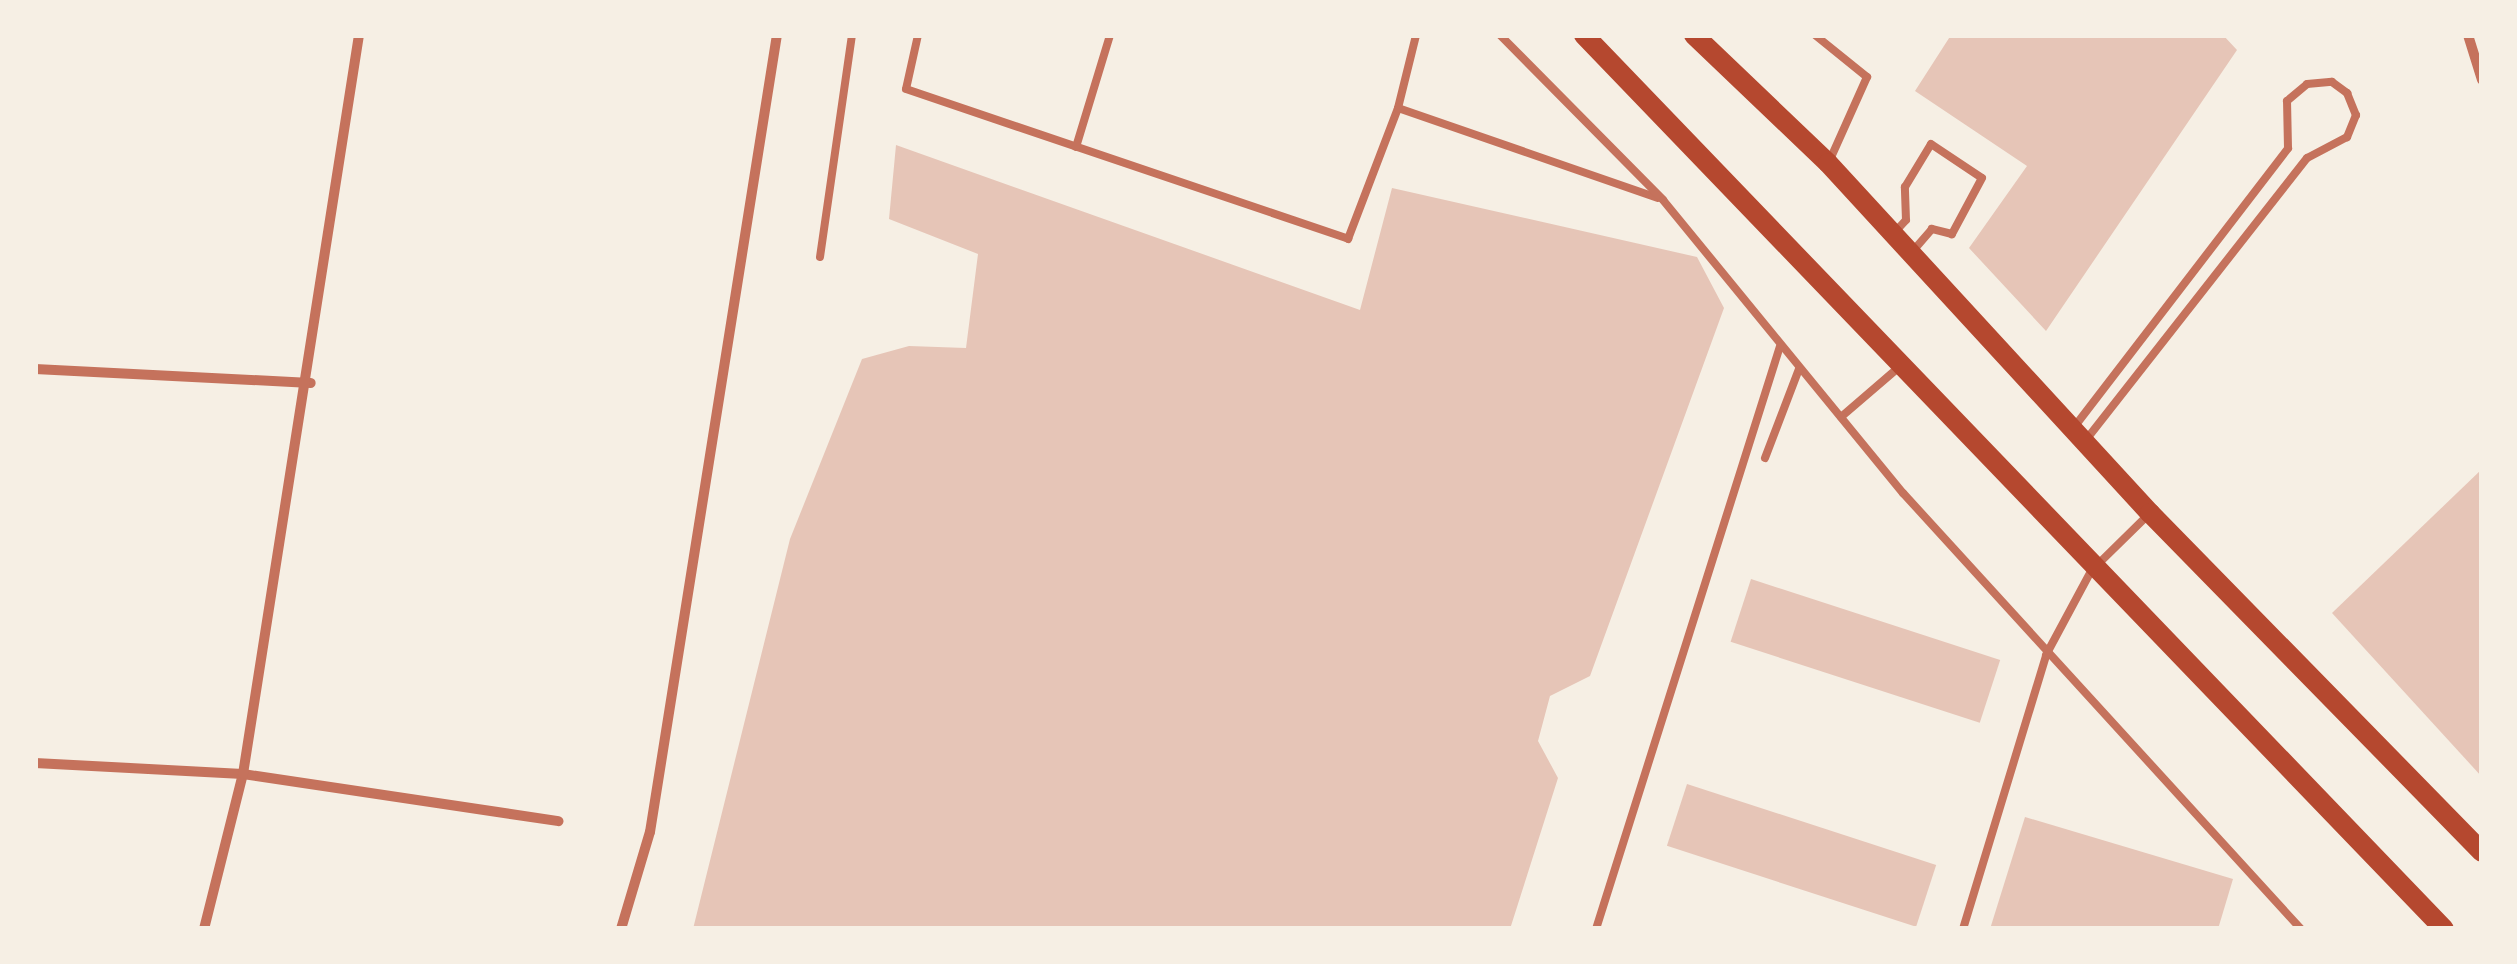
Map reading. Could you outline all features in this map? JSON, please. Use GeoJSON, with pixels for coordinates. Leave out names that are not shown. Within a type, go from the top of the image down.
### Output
{"type":"FeatureCollection","features":[{"type":"Feature","properties":{"kind":"main road"},"geometry":{"type":"LineString","coordinates":[[1584,35],[2091,571],[2444,929]]}},
{"type":"Feature","properties":{"kind":"main road"},"geometry":{"type":"LineString","coordinates":[[1694,35],[1828,163],[2150,513],[2482,852]]}},
{"type":"Feature","properties":{"kind":"street"},"geometry":{"type":"LineString","coordinates":[[204,929],[244,774],[311,383],[359,35]]}},
{"type":"Feature","properties":{"kind":"street"},"geometry":{"type":"LineString","coordinates":[[621,929],[650,832],[777,35]]}},
{"type":"Feature","properties":{"kind":"street"},"geometry":{"type":"LineString","coordinates":[[2468,35],[2482,80]]}},
{"type":"Feature","properties":{"kind":"street"},"geometry":{"type":"LineString","coordinates":[[35,369],[311,383]]}},
{"type":"Feature","properties":{"kind":"street"},"geometry":{"type":"LineString","coordinates":[[35,763],[244,774],[559,821]]}},
{"type":"Feature","properties":{"kind":"lane"},"geometry":{"type":"LineString","coordinates":[[820,256],[852,35]]}},
{"type":"Feature","properties":{"kind":"lane"},"geometry":{"type":"LineString","coordinates":[[918,35],[906,90],[1348,240],[1398,108],[1416,35]]}},
{"type":"Feature","properties":{"kind":"lane"},"geometry":{"type":"LineString","coordinates":[[1076,148],[1110,35]]}},
{"type":"Feature","properties":{"kind":"lane"},"geometry":{"type":"LineString","coordinates":[[1500,35],[1662,200],[1780,346],[2046,656],[2301,929]]}},
{"type":"Feature","properties":{"kind":"lane"},"geometry":{"type":"LineString","coordinates":[[1815,35],[1867,78],[1828,163]]}},
{"type":"Feature","properties":{"kind":"lane"},"geometry":{"type":"LineString","coordinates":[[2332,82],[2347,93],[2356,115],[2347,137],[2307,158],[2080,433],[2288,148],[2288,101],[2307,84],[2332,82]]}},
{"type":"Feature","properties":{"kind":"lane"},"geometry":{"type":"LineString","coordinates":[[1398,108],[1662,200]]}},
{"type":"Feature","properties":{"kind":"lane"},"geometry":{"type":"LineString","coordinates":[[1893,234],[1906,220],[1906,187],[1932,144],[1982,178],[1952,234],[1932,229],[1912,253]]}},
{"type":"Feature","properties":{"kind":"lane"},"geometry":{"type":"LineString","coordinates":[[1596,929],[1780,346]]}},
{"type":"Feature","properties":{"kind":"lane"},"geometry":{"type":"LineString","coordinates":[[1841,418],[1898,368]]}},
{"type":"Feature","properties":{"kind":"lane"},"geometry":{"type":"LineString","coordinates":[[1766,458],[1800,369]]}},
{"type":"Feature","properties":{"kind":"lane"},"geometry":{"type":"LineString","coordinates":[[1963,929],[2046,656],[2091,571],[2150,513]]}},
{"type":"Feature","properties":{"kind":"building"},"geometry":{"type":"Polygon","coordinates":[[[1951,35],[2223,35],[2237,50],[2046,331],[1969,248],[2027,166],[1915,91],[1951,35]]]}},
{"type":"Feature","properties":{"kind":"building"},"geometry":{"type":"Polygon","coordinates":[[[896,145],[1360,310],[1392,188],[1697,257],[1724,308],[1590,676],[1550,696],[1538,741],[1558,778],[1510,929],[693,929],[790,539],[862,359],[909,346],[966,348],[978,254],[889,219],[896,145]]]}},
{"type":"Feature","properties":{"kind":"building"},"geometry":{"type":"Polygon","coordinates":[[[2482,469],[2482,777],[2332,613],[2482,469]]]}},
{"type":"Feature","properties":{"kind":"building"},"geometry":{"type":"Polygon","coordinates":[[[1751,579],[2000,660],[1980,723],[1731,642],[1751,579]]]}},
{"type":"Feature","properties":{"kind":"building"},"geometry":{"type":"Polygon","coordinates":[[[1687,784],[1936,865],[1916,927],[1667,846],[1687,784]]]}},
{"type":"Feature","properties":{"kind":"building"},"geometry":{"type":"Polygon","coordinates":[[[2025,817],[2233,879],[2218,929],[1990,929],[2025,817]]]}}]}
